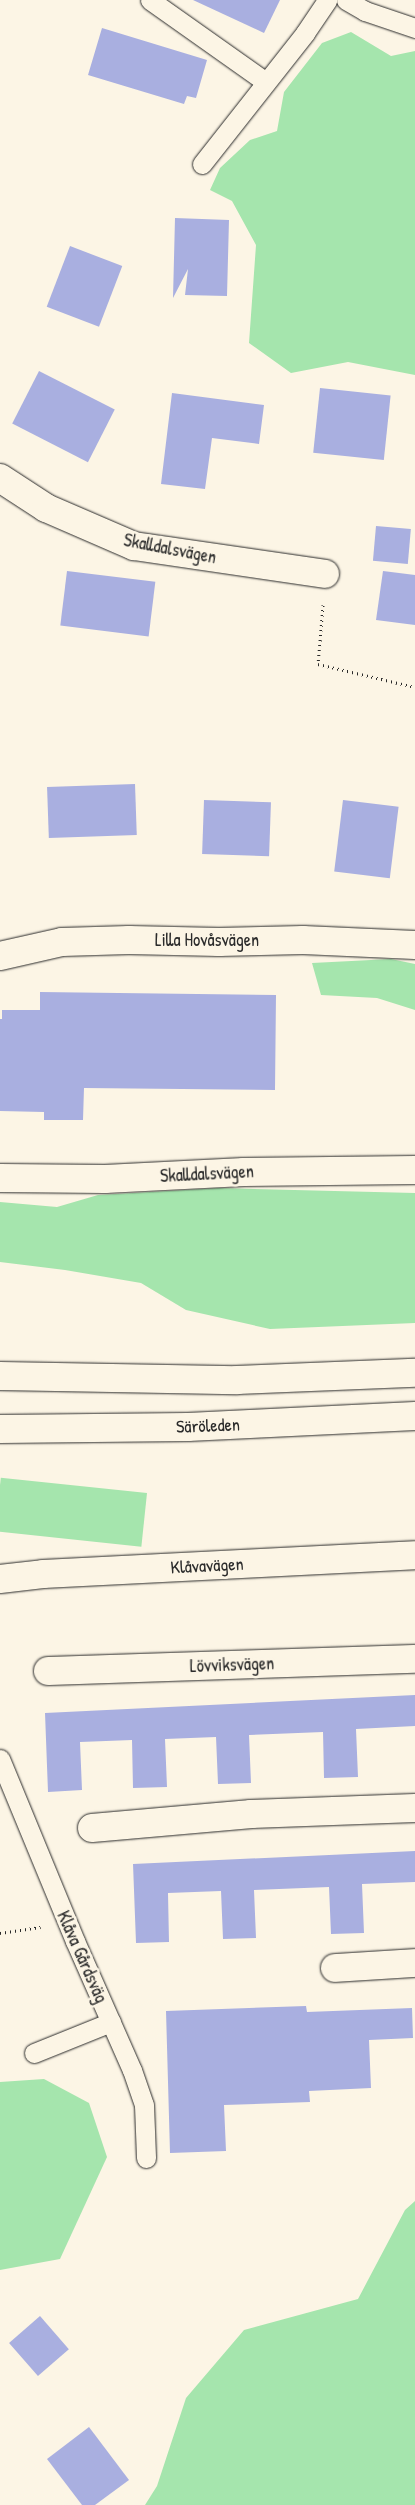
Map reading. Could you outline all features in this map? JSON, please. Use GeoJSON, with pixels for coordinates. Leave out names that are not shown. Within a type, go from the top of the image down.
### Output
{"type":"FeatureCollection","features":[{"type":"Feature","properties":{"kind":"street","name":"Skalldalsvägen"},"geometry":{"type":"LineString","coordinates":[[0,478],[46,508],[134,546],[325,574]]}},
{"type":"Feature","properties":{"kind":"street","name":"Lilla Hovåsvägen"},"geometry":{"type":"LineString","coordinates":[[0,956],[62,942],[129,940],[219,942],[303,940],[415,945]]}},
{"type":"Feature","properties":{"kind":"street","name":"Skalldalsvägen"},"geometry":{"type":"LineString","coordinates":[[0,1178],[105,1179],[244,1172],[415,1170]]}},
{"type":"Feature","properties":{"kind":"street"},"geometry":{"type":"LineString","coordinates":[[0,1376],[237,1380],[415,1373]]}},
{"type":"Feature","properties":{"kind":"street","name":"Säröleden"},"geometry":{"type":"LineString","coordinates":[[0,1429],[188,1427],[415,1416]]}},
{"type":"Feature","properties":{"kind":"street","name":"Klåvavägen"},"geometry":{"type":"LineString","coordinates":[[0,1579],[43,1574],[415,1555]]}},
{"type":"Feature","properties":{"kind":"street","name":"Lövviksvägen"},"geometry":{"type":"LineString","coordinates":[[48,1671],[415,1658]]}},
{"type":"Feature","properties":{"kind":"street"},"geometry":{"type":"LineString","coordinates":[[92,1828],[251,1814],[415,1808]]}},
{"type":"Feature","properties":{"kind":"street"},"geometry":{"type":"LineString","coordinates":[[336,1968],[415,1963]]}},
{"type":"Feature","properties":{"kind":"lane"},"geometry":{"type":"LineString","coordinates":[[150,0],[266,82]]}},
{"type":"Feature","properties":{"kind":"lane"},"geometry":{"type":"LineString","coordinates":[[202,164],[327,0]]}},
{"type":"Feature","properties":{"kind":"lane"},"geometry":{"type":"LineString","coordinates":[[346,0],[365,11],[415,28]]}},
{"type":"Feature","properties":{"kind":"lane","name":"Klåva Gårdsväg"},"geometry":{"type":"LineString","coordinates":[[0,1759],[68,1924],[132,2070],[144,2105],[146,2158]]}},
{"type":"Feature","properties":{"kind":"lane"},"geometry":{"type":"LineString","coordinates":[[34,2053],[111,2022]]}},
{"type":"Feature","properties":{"kind":"path"},"geometry":{"type":"LineString","coordinates":[[325,574],[318,664],[415,687]]}},
{"type":"Feature","properties":{"kind":"path"},"geometry":{"type":"LineString","coordinates":[[0,1933],[68,1924]]}},
{"type":"Feature","properties":{"kind":"green space"},"geometry":{"type":"Polygon","coordinates":[[[351,32],[391,56],[415,51],[415,375],[348,362],[291,373],[249,343],[256,245],[232,201],[210,190],[220,168],[250,140],[277,131],[284,92],[322,43],[351,32]]]}},
{"type":"Feature","properties":{"kind":"green space"},"geometry":{"type":"Polygon","coordinates":[[[391,959],[415,964],[415,1010],[377,998],[321,995],[312,963],[391,959]]]}},
{"type":"Feature","properties":{"kind":"green space"},"geometry":{"type":"Polygon","coordinates":[[[219,1188],[415,1193],[415,1323],[270,1329],[186,1310],[141,1283],[65,1270],[0,1262],[0,1202],[57,1207],[98,1195],[219,1188]]]}},
{"type":"Feature","properties":{"kind":"green space"},"geometry":{"type":"Polygon","coordinates":[[[1,1478],[147,1493],[141,1547],[0,1532],[1,1478]]]}},
{"type":"Feature","properties":{"kind":"green space"},"geometry":{"type":"Polygon","coordinates":[[[44,2079],[89,2103],[107,2157],[60,2259],[0,2270],[0,2082],[44,2079]]]}},
{"type":"Feature","properties":{"kind":"green space"},"geometry":{"type":"Polygon","coordinates":[[[415,2201],[415,2505],[145,2505],[157,2486],[186,2398],[244,2330],[358,2299],[405,2210],[415,2201]]]}},
{"type":"Feature","properties":{"kind":"building"},"geometry":{"type":"Polygon","coordinates":[[[193,0],[280,0],[264,33],[193,0]]]}},
{"type":"Feature","properties":{"kind":"building"},"geometry":{"type":"Polygon","coordinates":[[[102,28],[207,60],[196,98],[187,96],[184,104],[88,75],[102,28]]]}},
{"type":"Feature","properties":{"kind":"building"},"geometry":{"type":"Polygon","coordinates":[[[175,218],[229,220],[227,296],[185,295],[188,269],[173,298],[175,218]]]}},
{"type":"Feature","properties":{"kind":"building"},"geometry":{"type":"Polygon","coordinates":[[[70,246],[122,266],[99,327],[47,307],[70,246]]]}},
{"type":"Feature","properties":{"kind":"building"},"geometry":{"type":"Polygon","coordinates":[[[39,371],[115,410],[88,462],[12,424],[39,371]]]}},
{"type":"Feature","properties":{"kind":"building"},"geometry":{"type":"Polygon","coordinates":[[[320,388],[391,395],[384,460],[313,453],[320,388]]]}},
{"type":"Feature","properties":{"kind":"building"},"geometry":{"type":"Polygon","coordinates":[[[172,393],[264,405],[259,444],[212,438],[205,489],[161,484],[172,393]]]}},
{"type":"Feature","properties":{"kind":"building"},"geometry":{"type":"Polygon","coordinates":[[[376,526],[411,529],[408,564],[373,561],[376,526]]]}},
{"type":"Feature","properties":{"kind":"building"},"geometry":{"type":"Polygon","coordinates":[[[67,571],[155,582],[149,636],[60,626],[67,571]]]}},
{"type":"Feature","properties":{"kind":"building"},"geometry":{"type":"Polygon","coordinates":[[[383,571],[415,575],[415,625],[376,620],[383,571]]]}},
{"type":"Feature","properties":{"kind":"building"},"geometry":{"type":"Polygon","coordinates":[[[135,784],[137,835],[49,838],[47,787],[135,784]]]}},
{"type":"Feature","properties":{"kind":"building"},"geometry":{"type":"Polygon","coordinates":[[[204,800],[271,802],[269,856],[202,854],[204,800]]]}},
{"type":"Feature","properties":{"kind":"building"},"geometry":{"type":"Polygon","coordinates":[[[343,800],[399,807],[390,878],[334,871],[343,800]]]}},
{"type":"Feature","properties":{"kind":"building"},"geometry":{"type":"Polygon","coordinates":[[[40,992],[276,995],[275,1090],[84,1088],[83,1120],[44,1120],[44,1112],[0,1111],[0,1019],[2,1019],[2,1010],[40,1010],[40,992]]]}},
{"type":"Feature","properties":{"kind":"building"},"geometry":{"type":"Polygon","coordinates":[[[415,1695],[415,1726],[356,1729],[358,1777],[324,1778],[323,1732],[249,1735],[251,1783],[218,1784],[216,1737],[165,1739],[167,1787],[133,1788],[132,1740],[80,1742],[82,1790],[48,1792],[45,1713],[415,1695]]]}},
{"type":"Feature","properties":{"kind":"building"},"geometry":{"type":"Polygon","coordinates":[[[415,1851],[415,1882],[362,1884],[364,1933],[331,1934],[329,1887],[254,1890],[256,1938],[223,1939],[221,1891],[168,1893],[169,1942],[136,1943],[133,1864],[415,1851]]]}},
{"type":"Feature","properties":{"kind":"building"},"geometry":{"type":"Polygon","coordinates":[[[306,2006],[307,2012],[412,2008],[413,2038],[369,2040],[371,2088],[309,2091],[310,2102],[224,2105],[226,2151],[170,2153],[166,2011],[306,2006]]]}},
{"type":"Feature","properties":{"kind":"building"},"geometry":{"type":"Polygon","coordinates":[[[40,2316],[69,2349],[38,2376],[9,2343],[40,2316]]]}},
{"type":"Feature","properties":{"kind":"building"},"geometry":{"type":"Polygon","coordinates":[[[89,2427],[129,2480],[95,2505],[82,2505],[47,2459],[89,2427]]]}}]}
